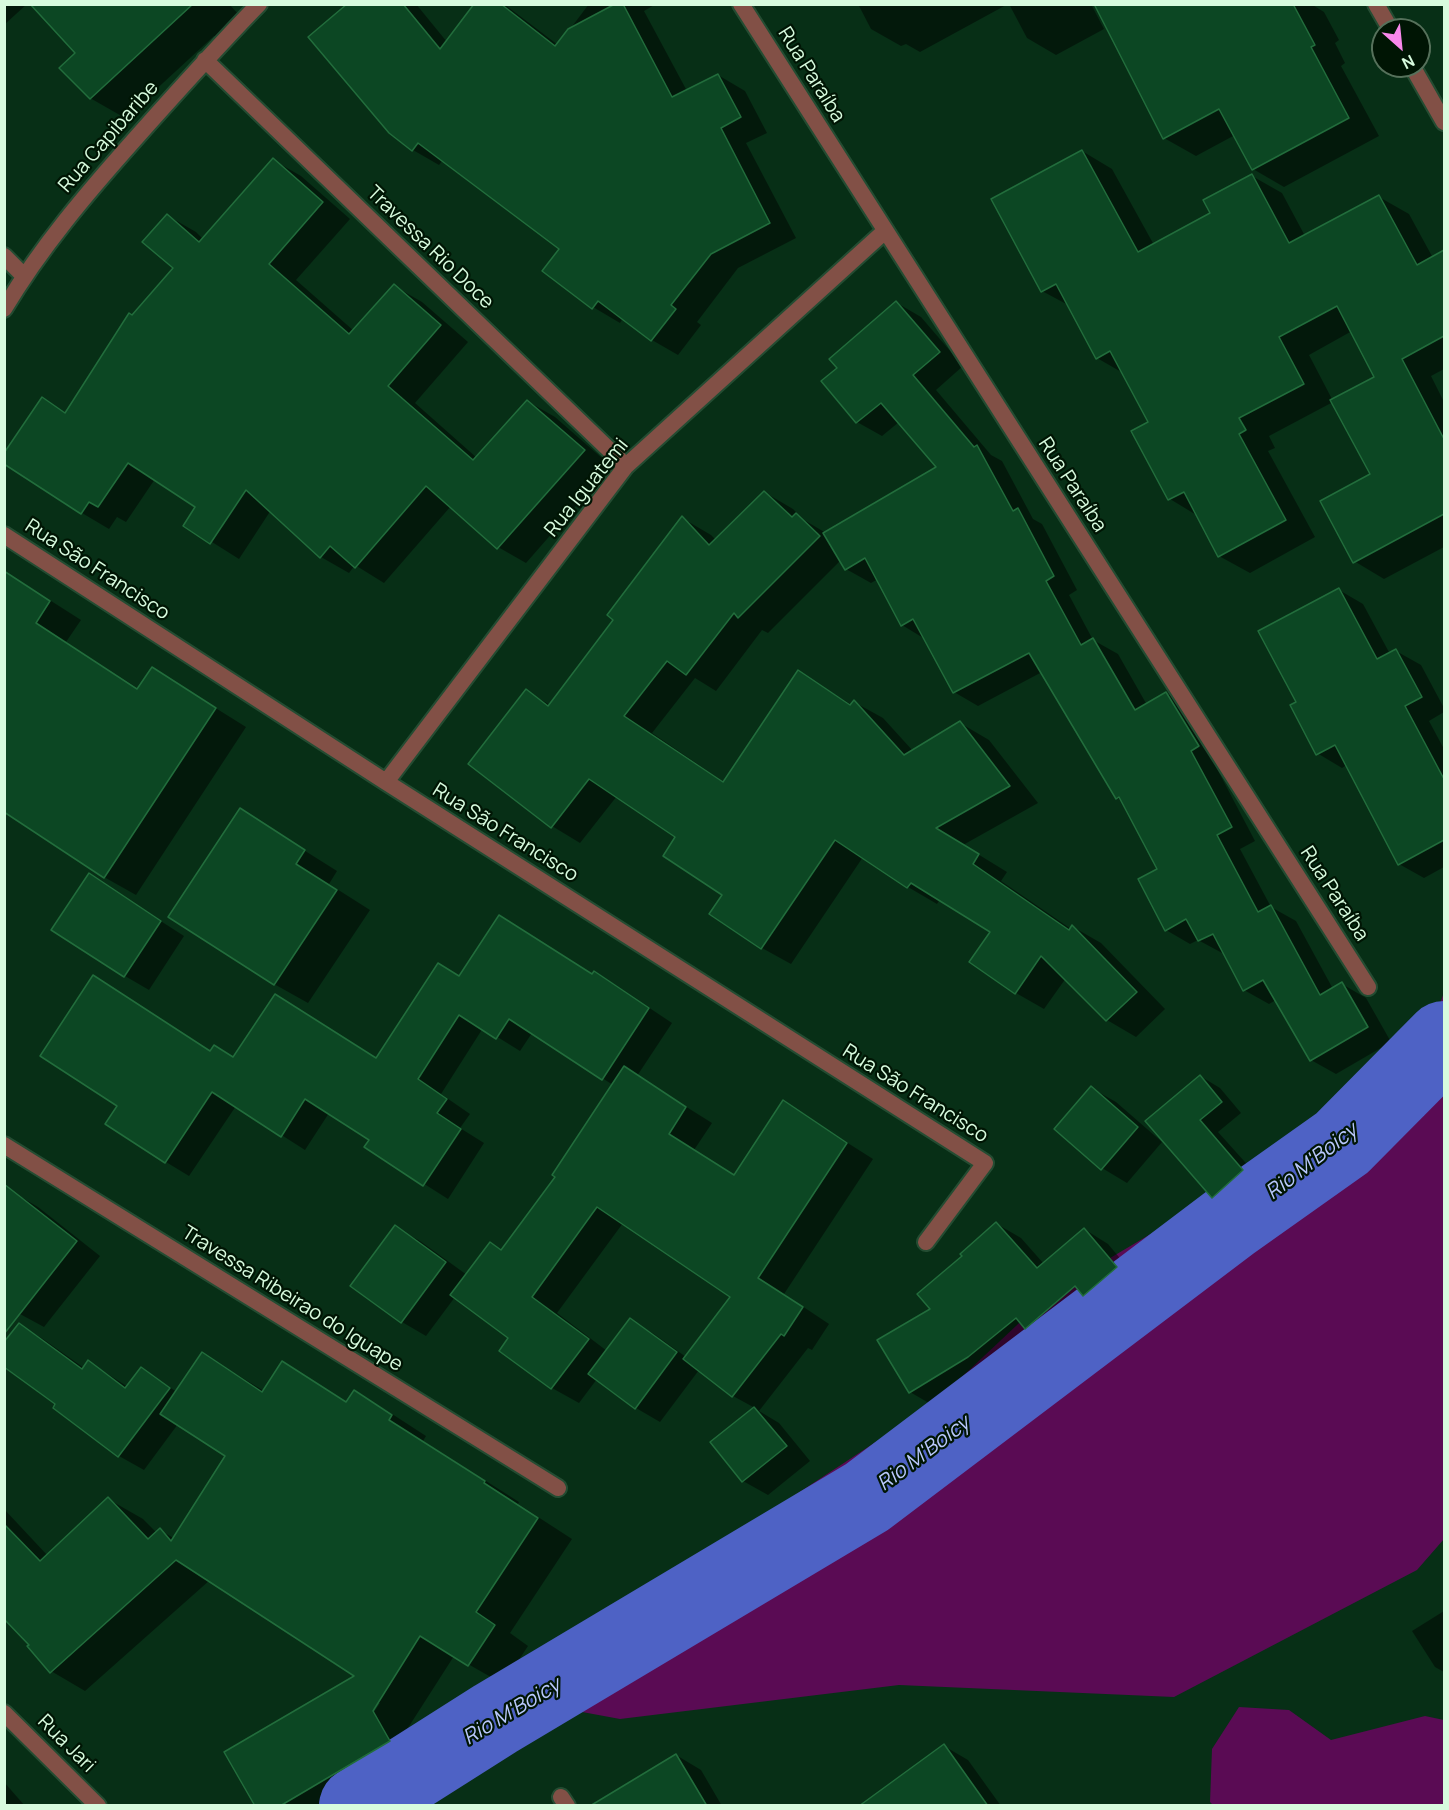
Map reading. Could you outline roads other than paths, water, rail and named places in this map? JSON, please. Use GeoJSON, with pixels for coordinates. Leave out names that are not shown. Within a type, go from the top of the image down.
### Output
{"type":"FeatureCollection","features":[{"type":"Feature","properties":{"kind":"street","name":"Rua Capibaribe"},"geometry":{"type":"LineString","coordinates":[[4,309],[24,276],[75,207],[205,60],[259,4]]}},
{"type":"Feature","properties":{"kind":"street","name":"Rua Paraíba"},"geometry":{"type":"LineString","coordinates":[[741,4],[1368,987]]}},
{"type":"Feature","properties":{"kind":"street"},"geometry":{"type":"LineString","coordinates":[[1376,4],[1384,18]]}},
{"type":"Feature","properties":{"kind":"street","name":"Travessa Rio Doce"},"geometry":{"type":"LineString","coordinates":[[205,60],[626,466]]}},
{"type":"Feature","properties":{"kind":"street"},"geometry":{"type":"LineString","coordinates":[[1419,78],[1444,122]]}},
{"type":"Feature","properties":{"kind":"street","name":"Rua Iguatemi"},"geometry":{"type":"LineString","coordinates":[[386,782],[626,466],[885,231]]}},
{"type":"Feature","properties":{"kind":"street"},"geometry":{"type":"LineString","coordinates":[[4,256],[24,276]]}},
{"type":"Feature","properties":{"kind":"street","name":"Rua São Francisco"},"geometry":{"type":"LineString","coordinates":[[4,535],[386,782],[985,1163],[926,1242]]}},
{"type":"Feature","properties":{"kind":"street","name":"Travessa Ribeirao do Iguape"},"geometry":{"type":"LineString","coordinates":[[4,1145],[558,1488]]}},
{"type":"Feature","properties":{"kind":"street","name":"Rua Jari"},"geometry":{"type":"LineString","coordinates":[[4,1713],[98,1806]]}},
{"type":"Feature","properties":{"kind":"waterway","name":"Rio M'Boicy"},"geometry":{"type":"LineString","coordinates":[[358,1806],[495,1719],[867,1497],[1232,1221],[1342,1143],[1444,1040]]}}]}
